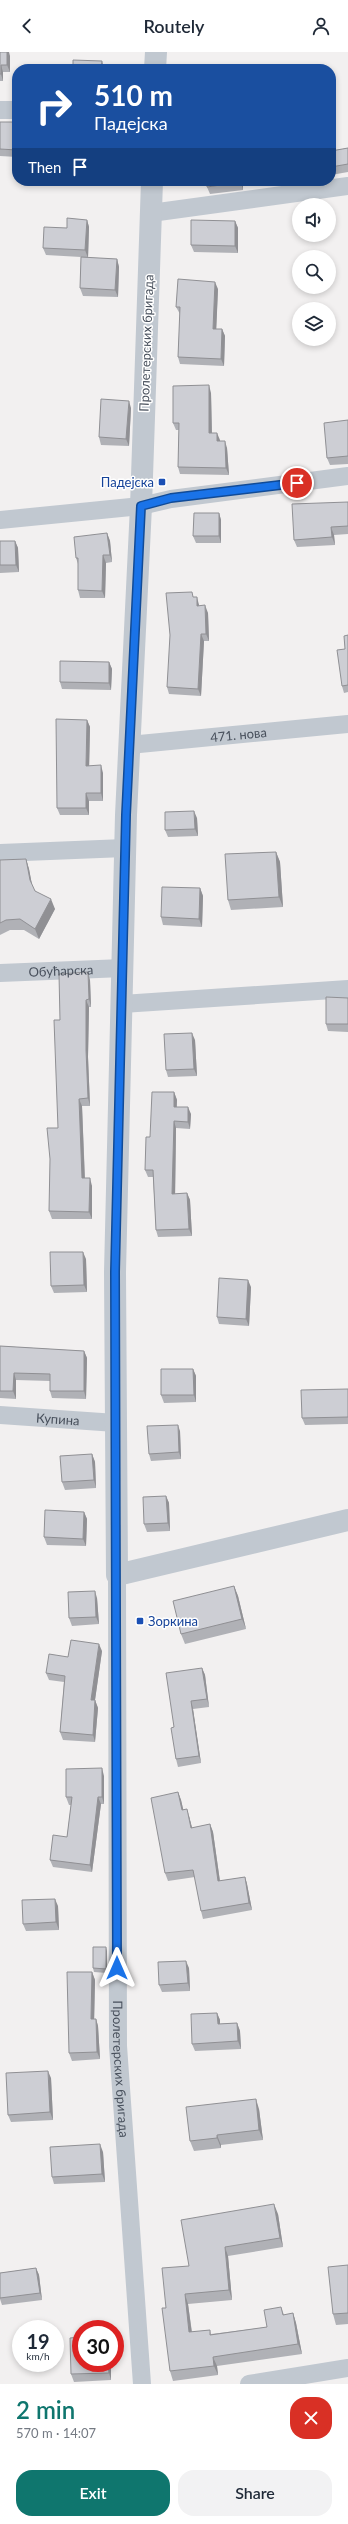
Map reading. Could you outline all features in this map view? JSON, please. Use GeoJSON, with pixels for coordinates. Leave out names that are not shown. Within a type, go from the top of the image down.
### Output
{"type":"FeatureCollection","features":[{"type":"Feature","properties":{"kind":"street"},"geometry":{"type":"LineString","coordinates":[[155,64],[156,52]]}},
{"type":"Feature","properties":{"kind":"street"},"geometry":{"type":"LineString","coordinates":[[0,110],[12,110]]}},
{"type":"Feature","properties":{"kind":"street","name":"Пролетерских бригада"},"geometry":{"type":"LineString","coordinates":[[142,2384],[118,2046],[115,1272],[125,848],[141,506],[152,186]]}},
{"type":"Feature","properties":{"kind":"street"},"geometry":{"type":"LineString","coordinates":[[151,213],[348,186]]}},
{"type":"Feature","properties":{"kind":"street"},"geometry":{"type":"LineString","coordinates":[[0,520],[141,506],[171,498],[348,476]]}},
{"type":"Feature","properties":{"kind":"street","name":"471. нова"},"geometry":{"type":"LineString","coordinates":[[129,745],[348,724]]}},
{"type":"Feature","properties":{"kind":"street"},"geometry":{"type":"LineString","coordinates":[[0,853],[125,848]]}},
{"type":"Feature","properties":{"kind":"street","name":"Обућарска"},"geometry":{"type":"LineString","coordinates":[[0,973],[123,968]]}},
{"type":"Feature","properties":{"kind":"street"},"geometry":{"type":"LineString","coordinates":[[122,1004],[348,989]]}},
{"type":"Feature","properties":{"kind":"street","name":"Купина"},"geometry":{"type":"LineString","coordinates":[[0,1415],[116,1423]]}},
{"type":"Feature","properties":{"kind":"street"},"geometry":{"type":"LineString","coordinates":[[117,1575],[348,1520]]}},
{"type":"Feature","properties":{"kind":"street"},"geometry":{"type":"LineString","coordinates":[[249,2384],[348,2368]]}},
{"type":"Feature","properties":{"kind":"building"},"geometry":{"type":"Polygon","coordinates":[[[0,52],[7,52],[7,65],[1,65],[1,74],[0,74],[0,52]]]}},
{"type":"Feature","properties":{"kind":"building"},"geometry":{"type":"Polygon","coordinates":[[[73,60],[102,61],[102,64],[73,64],[73,60]]]}},
{"type":"Feature","properties":{"kind":"building"},"geometry":{"type":"Polygon","coordinates":[[[0,122],[12,122],[12,150],[0,149],[0,122]]]}},
{"type":"Feature","properties":{"kind":"building"},"geometry":{"type":"Polygon","coordinates":[[[348,148],[348,164],[336,166],[336,150],[348,148]]]}},
{"type":"Feature","properties":{"kind":"building"},"geometry":{"type":"Polygon","coordinates":[[[67,218],[87,220],[85,250],[43,248],[44,227],[67,228],[67,218]]]}},
{"type":"Feature","properties":{"kind":"building"},"geometry":{"type":"Polygon","coordinates":[[[191,220],[235,221],[235,246],[191,245],[191,220]]]}},
{"type":"Feature","properties":{"kind":"building"},"geometry":{"type":"Polygon","coordinates":[[[81,257],[117,259],[115,290],[80,288],[81,257]]]}},
{"type":"Feature","properties":{"kind":"building"},"geometry":{"type":"Polygon","coordinates":[[[178,279],[215,282],[213,329],[222,329],[221,359],[178,357],[180,307],[176,307],[178,279]]]}},
{"type":"Feature","properties":{"kind":"building"},"geometry":{"type":"Polygon","coordinates":[[[209,385],[209,433],[217,433],[217,441],[225,441],[226,468],[178,467],[179,423],[173,423],[173,386],[209,385]]]}},
{"type":"Feature","properties":{"kind":"building"},"geometry":{"type":"Polygon","coordinates":[[[101,399],[129,401],[126,439],[99,437],[101,399]]]}},
{"type":"Feature","properties":{"kind":"building"},"geometry":{"type":"Polygon","coordinates":[[[348,420],[348,456],[327,458],[324,423],[348,420]]]}},
{"type":"Feature","properties":{"kind":"building"},"geometry":{"type":"Polygon","coordinates":[[[348,502],[348,526],[331,527],[332,537],[294,540],[292,504],[348,502]]]}},
{"type":"Feature","properties":{"kind":"building"},"geometry":{"type":"Polygon","coordinates":[[[194,513],[219,513],[219,536],[193,536],[194,513]]]}},
{"type":"Feature","properties":{"kind":"building"},"geometry":{"type":"Polygon","coordinates":[[[107,533],[110,555],[103,555],[102,591],[78,590],[78,558],[76,558],[74,537],[107,533]]]}},
{"type":"Feature","properties":{"kind":"building"},"geometry":{"type":"Polygon","coordinates":[[[0,541],[15,541],[16,565],[0,565],[0,541]]]}},
{"type":"Feature","properties":{"kind":"building"},"geometry":{"type":"Polygon","coordinates":[[[192,592],[193,597],[197,597],[197,606],[205,605],[206,634],[201,634],[198,689],[167,687],[170,635],[166,593],[192,592]]]}},
{"type":"Feature","properties":{"kind":"building"},"geometry":{"type":"Polygon","coordinates":[[[348,635],[348,685],[342,686],[337,650],[345,649],[344,636],[348,635]]]}},
{"type":"Feature","properties":{"kind":"building"},"geometry":{"type":"Polygon","coordinates":[[[60,661],[109,662],[109,683],[60,682],[60,661]]]}},
{"type":"Feature","properties":{"kind":"building"},"geometry":{"type":"Polygon","coordinates":[[[56,719],[87,720],[86,766],[101,765],[101,793],[86,793],[86,808],[57,808],[56,719]]]}},
{"type":"Feature","properties":{"kind":"building"},"geometry":{"type":"Polygon","coordinates":[[[194,811],[195,829],[165,830],[165,812],[194,811]]]}},
{"type":"Feature","properties":{"kind":"building"},"geometry":{"type":"Polygon","coordinates":[[[276,852],[279,897],[228,900],[225,854],[276,852]]]}},
{"type":"Feature","properties":{"kind":"building"},"geometry":{"type":"Polygon","coordinates":[[[26,859],[30,880],[35,891],[51,899],[35,929],[20,919],[6,920],[0,923],[0,860],[26,859]]]}},
{"type":"Feature","properties":{"kind":"building"},"geometry":{"type":"Polygon","coordinates":[[[162,887],[200,888],[199,919],[161,917],[162,887]]]}},
{"type":"Feature","properties":{"kind":"building"},"geometry":{"type":"Polygon","coordinates":[[[88,972],[89,999],[86,1000],[86,1050],[88,1098],[79,1099],[82,1178],[90,1178],[89,1212],[49,1211],[50,1159],[47,1128],[58,1128],[54,1020],[60,1020],[59,974],[88,972]]]}},
{"type":"Feature","properties":{"kind":"building"},"geometry":{"type":"Polygon","coordinates":[[[326,997],[348,998],[348,1024],[326,1024],[326,997]]]}},
{"type":"Feature","properties":{"kind":"building"},"geometry":{"type":"Polygon","coordinates":[[[192,1033],[194,1069],[166,1070],[164,1034],[192,1033]]]}},
{"type":"Feature","properties":{"kind":"building"},"geometry":{"type":"Polygon","coordinates":[[[152,1092],[174,1092],[174,1107],[188,1107],[188,1122],[174,1121],[172,1194],[187,1193],[189,1229],[156,1230],[153,1170],[145,1170],[146,1137],[150,1137],[152,1092]]]}},
{"type":"Feature","properties":{"kind":"building"},"geometry":{"type":"Polygon","coordinates":[[[50,1252],[83,1252],[84,1285],[51,1286],[50,1252]]]}},
{"type":"Feature","properties":{"kind":"building"},"geometry":{"type":"Polygon","coordinates":[[[219,1278],[248,1280],[246,1319],[217,1317],[219,1278]]]}},
{"type":"Feature","properties":{"kind":"building"},"geometry":{"type":"Polygon","coordinates":[[[0,1346],[84,1351],[84,1391],[50,1391],[50,1374],[14,1373],[13,1391],[0,1391],[0,1346]]]}},
{"type":"Feature","properties":{"kind":"building"},"geometry":{"type":"Polygon","coordinates":[[[161,1369],[193,1369],[194,1395],[161,1395],[161,1369]]]}},
{"type":"Feature","properties":{"kind":"building"},"geometry":{"type":"Polygon","coordinates":[[[348,1389],[348,1417],[302,1418],[301,1390],[348,1389]]]}},
{"type":"Feature","properties":{"kind":"building"},"geometry":{"type":"Polygon","coordinates":[[[178,1425],[179,1452],[149,1454],[147,1426],[178,1425]]]}},
{"type":"Feature","properties":{"kind":"building"},"geometry":{"type":"Polygon","coordinates":[[[92,1454],[94,1480],[62,1482],[60,1456],[92,1454]]]}},
{"type":"Feature","properties":{"kind":"building"},"geometry":{"type":"Polygon","coordinates":[[[166,1496],[168,1523],[144,1524],[143,1497],[166,1496]]]}},
{"type":"Feature","properties":{"kind":"building"},"geometry":{"type":"Polygon","coordinates":[[[45,1510],[84,1512],[83,1539],[44,1537],[45,1510]]]}},
{"type":"Feature","properties":{"kind":"building"},"geometry":{"type":"Polygon","coordinates":[[[234,1586],[242,1619],[181,1634],[173,1601],[234,1586]]]}},
{"type":"Feature","properties":{"kind":"building"},"geometry":{"type":"Polygon","coordinates":[[[95,1591],[96,1617],[69,1618],[68,1592],[95,1591]]]}},
{"type":"Feature","properties":{"kind":"building"},"geometry":{"type":"Polygon","coordinates":[[[71,1640],[99,1644],[91,1700],[95,1700],[93,1735],[60,1732],[65,1676],[46,1673],[49,1654],[68,1657],[71,1640]]]}},
{"type":"Feature","properties":{"kind":"building"},"geometry":{"type":"Polygon","coordinates":[[[202,1668],[207,1699],[191,1701],[199,1756],[176,1759],[171,1728],[174,1727],[166,1673],[202,1668]]]}},
{"type":"Feature","properties":{"kind":"building"},"geometry":{"type":"Polygon","coordinates":[[[102,1768],[102,1797],[98,1797],[90,1865],[50,1860],[53,1835],[67,1837],[72,1797],[66,1797],[66,1769],[102,1768]]]}},
{"type":"Feature","properties":{"kind":"building"},"geometry":{"type":"Polygon","coordinates":[[[178,1792],[182,1810],[187,1809],[191,1828],[210,1824],[218,1881],[245,1877],[249,1903],[201,1911],[193,1870],[165,1873],[151,1798],[178,1792]]]}},
{"type":"Feature","properties":{"kind":"building"},"geometry":{"type":"Polygon","coordinates":[[[55,1899],[56,1922],[23,1924],[22,1900],[55,1899]]]}},
{"type":"Feature","properties":{"kind":"building"},"geometry":{"type":"Polygon","coordinates":[[[93,1947],[106,1947],[106,1969],[93,1968],[93,1947]]]}},
{"type":"Feature","properties":{"kind":"building"},"geometry":{"type":"Polygon","coordinates":[[[186,1961],[188,1983],[159,1985],[158,1962],[186,1961]]]}},
{"type":"Feature","properties":{"kind":"building"},"geometry":{"type":"Polygon","coordinates":[[[67,1972],[92,1972],[91,2019],[96,2019],[97,2052],[69,2053],[67,1972]]]}},
{"type":"Feature","properties":{"kind":"building"},"geometry":{"type":"Polygon","coordinates":[[[217,2013],[218,2024],[237,2023],[238,2041],[192,2044],[191,2014],[217,2013]]]}},
{"type":"Feature","properties":{"kind":"building"},"geometry":{"type":"Polygon","coordinates":[[[48,2071],[50,2112],[8,2115],[6,2073],[48,2071]]]}},
{"type":"Feature","properties":{"kind":"building"},"geometry":{"type":"Polygon","coordinates":[[[256,2099],[259,2130],[217,2135],[217,2138],[190,2141],[186,2107],[256,2099]]]}},
{"type":"Feature","properties":{"kind":"building"},"geometry":{"type":"Polygon","coordinates":[[[100,2144],[102,2174],[52,2177],[50,2147],[100,2144]]]}},
{"type":"Feature","properties":{"kind":"building"},"geometry":{"type":"Polygon","coordinates":[[[274,2204],[280,2238],[225,2247],[229,2290],[185,2294],[189,2332],[210,2330],[210,2335],[267,2327],[264,2310],[281,2307],[283,2315],[293,2313],[298,2344],[213,2357],[214,2366],[170,2371],[162,2308],[166,2308],[162,2268],[189,2266],[181,2220],[274,2204]]]}},
{"type":"Feature","properties":{"kind":"building"},"geometry":{"type":"Polygon","coordinates":[[[348,2265],[348,2313],[333,2314],[328,2267],[348,2265]]]}},
{"type":"Feature","properties":{"kind":"building"},"geometry":{"type":"Polygon","coordinates":[[[36,2268],[40,2293],[0,2298],[0,2273],[36,2268]]]}},
{"type":"Feature","properties":{"kind":"building"},"geometry":{"type":"Polygon","coordinates":[[[70,2338],[72,2338],[72,2372],[109,2373],[71,2374],[70,2338]]]}},
{"type":"Feature","properties":{"kind":"place","name":"Падејска"},"geometry":{"type":"Point","coordinates":[162,482]}},
{"type":"Feature","properties":{"kind":"place","name":"Зоркина"},"geometry":{"type":"Point","coordinates":[140,1621]}},
{"type":"Feature","properties":{"kind":"route"},"geometry":{"type":"LineString","coordinates":[[117,1968],[115,1272],[126,815],[141,506],[171,498],[297,483]]}}]}
